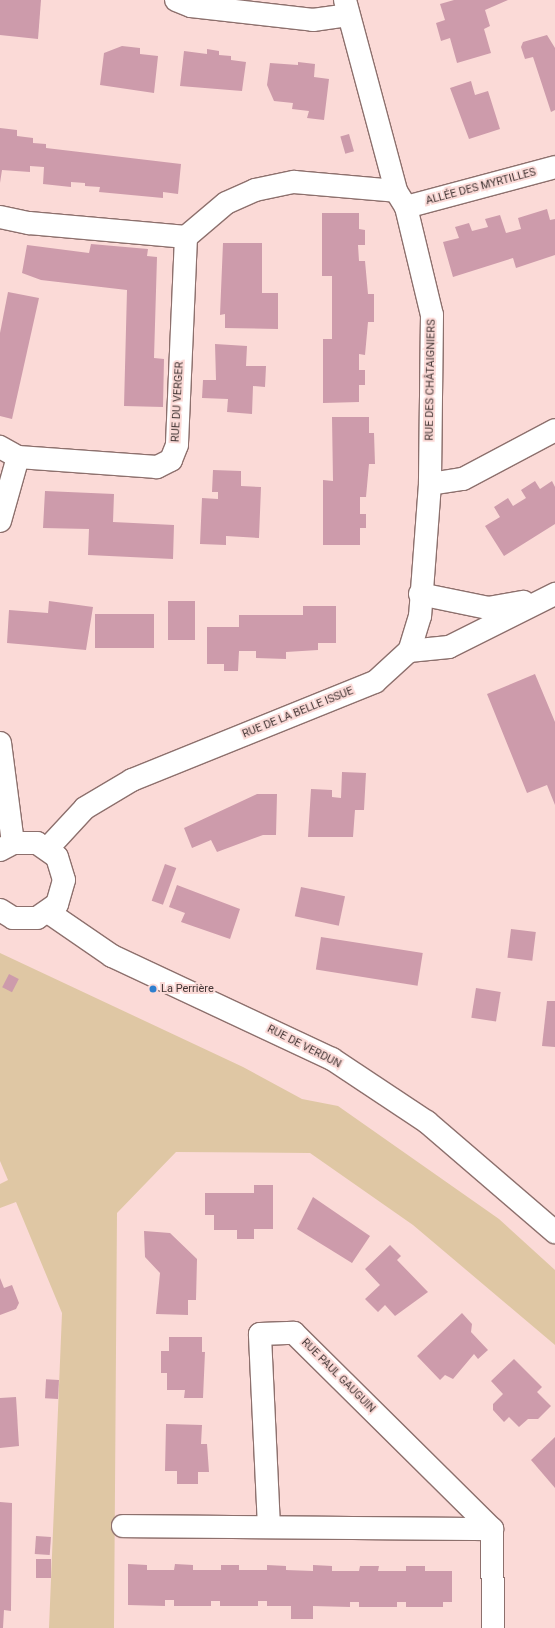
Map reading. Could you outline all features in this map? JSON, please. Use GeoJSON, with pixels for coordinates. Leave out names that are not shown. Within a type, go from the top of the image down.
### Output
{"type":"FeatureCollection","features":[{"type":"Feature","properties":{"kind":"street"},"geometry":{"type":"LineString","coordinates":[[176,0],[191,6],[313,20],[347,8]]}},
{"type":"Feature","properties":{"kind":"street","name":"RUE DES CHÂTAIGNIERS"},"geometry":{"type":"LineString","coordinates":[[347,8],[432,315],[430,484],[420,594],[420,616],[409,651]]}},
{"type":"Feature","properties":{"kind":"street","name":"ALLÉE DES MYRTILLES"},"geometry":{"type":"LineString","coordinates":[[401,199],[555,167]]}},
{"type":"Feature","properties":{"kind":"street"},"geometry":{"type":"LineString","coordinates":[[0,217],[29,223],[186,237],[226,203],[255,190],[294,182],[401,199]]}},
{"type":"Feature","properties":{"kind":"street","name":"RUE DU VERGER"},"geometry":{"type":"LineString","coordinates":[[0,521],[9,452],[156,467],[171,460],[177,445],[186,237]]}},
{"type":"Feature","properties":{"kind":"street"},"geometry":{"type":"LineString","coordinates":[[430,484],[463,479],[555,430]]}},
{"type":"Feature","properties":{"kind":"street"},"geometry":{"type":"LineString","coordinates":[[420,594],[488,608],[552,595]]}},
{"type":"Feature","properties":{"kind":"street"},"geometry":{"type":"LineString","coordinates":[[409,651],[449,647],[552,595]]}},
{"type":"Feature","properties":{"kind":"street","name":"RUE DE LA BELLE ISSUE"},"geometry":{"type":"LineString","coordinates":[[48,848],[85,808],[132,780],[374,682],[409,651]]}},
{"type":"Feature","properties":{"kind":"street"},"geometry":{"type":"LineString","coordinates":[[0,742],[6,847],[25,841],[48,848],[62,868],[64,880],[57,904],[48,912],[25,920],[0,910]]}},
{"type":"Feature","properties":{"kind":"street","name":"RUE DE VERDUN"},"geometry":{"type":"LineString","coordinates":[[48,912],[112,956],[332,1058],[427,1122],[555,1232]]}},
{"type":"Feature","properties":{"kind":"street","name":"RUE PAUL GAUGUIN"},"geometry":{"type":"LineString","coordinates":[[269,1527],[260,1334],[294,1333],[492,1529]]}},
{"type":"Feature","properties":{"kind":"street"},"geometry":{"type":"LineString","coordinates":[[123,1526],[492,1529],[492,1628]]}},
{"type":"Feature","properties":{"kind":"shaded area"},"geometry":{"type":"Polygon","coordinates":[[[0,953],[243,1067],[302,1099],[338,1106],[499,1219],[555,1270],[555,1345],[413,1225],[310,1153],[176,1152],[117,1213],[114,1628],[49,1628],[62,1313],[16,1202],[0,1208],[0,1184],[8,1180],[0,1161],[0,953]]]}},
{"type":"Feature","properties":{"kind":"building"},"geometry":{"type":"Polygon","coordinates":[[[0,0],[41,0],[38,39],[0,35],[0,0]]]}},
{"type":"Feature","properties":{"kind":"building"},"geometry":{"type":"Polygon","coordinates":[[[454,0],[508,0],[485,10],[490,26],[484,29],[491,53],[457,63],[450,38],[441,41],[436,23],[445,20],[440,4],[454,0]]]}},
{"type":"Feature","properties":{"kind":"building"},"geometry":{"type":"Polygon","coordinates":[[[547,35],[555,48],[555,110],[551,112],[533,57],[525,59],[521,47],[523,42],[547,35]]]}},
{"type":"Feature","properties":{"kind":"building"},"geometry":{"type":"Polygon","coordinates":[[[122,46],[140,48],[140,54],[158,56],[154,93],[100,85],[104,53],[122,46]]]}},
{"type":"Feature","properties":{"kind":"building"},"geometry":{"type":"Polygon","coordinates":[[[207,49],[219,51],[219,55],[231,56],[231,60],[246,62],[242,91],[180,86],[184,51],[207,54],[207,49]]]}},
{"type":"Feature","properties":{"kind":"building"},"geometry":{"type":"Polygon","coordinates":[[[298,62],[315,64],[314,77],[329,79],[324,120],[307,118],[309,111],[292,109],[293,103],[274,101],[267,85],[270,63],[298,65],[298,62]]]}},
{"type":"Feature","properties":{"kind":"building"},"geometry":{"type":"Polygon","coordinates":[[[471,81],[475,95],[488,91],[500,129],[469,139],[450,88],[471,81]]]}},
{"type":"Feature","properties":{"kind":"building"},"geometry":{"type":"Polygon","coordinates":[[[0,128],[17,130],[17,136],[33,138],[33,143],[46,144],[46,148],[181,164],[178,194],[163,192],[163,198],[99,192],[100,187],[85,186],[85,183],[71,182],[71,187],[43,184],[44,167],[30,166],[30,172],[2,170],[0,183],[0,128]]]}},
{"type":"Feature","properties":{"kind":"building"},"geometry":{"type":"Polygon","coordinates":[[[349,134],[354,151],[345,154],[340,136],[349,134]]]}},
{"type":"Feature","properties":{"kind":"building"},"geometry":{"type":"Polygon","coordinates":[[[547,209],[550,220],[555,219],[555,255],[516,268],[513,258],[453,277],[443,242],[459,238],[455,227],[469,223],[472,231],[488,227],[485,219],[500,215],[506,233],[521,229],[518,218],[547,209]]]}},
{"type":"Feature","properties":{"kind":"building"},"geometry":{"type":"Polygon","coordinates":[[[322,213],[359,213],[359,229],[365,230],[365,245],[358,245],[359,261],[365,261],[368,294],[374,294],[374,322],[368,322],[365,355],[359,354],[359,370],[365,370],[365,385],[359,385],[359,402],[323,403],[323,339],[332,339],[332,276],[322,276],[322,213]]]}},
{"type":"Feature","properties":{"kind":"building"},"geometry":{"type":"Polygon","coordinates":[[[223,243],[262,243],[262,293],[278,293],[278,329],[225,328],[225,314],[220,315],[223,243]]]}},
{"type":"Feature","properties":{"kind":"building"},"geometry":{"type":"Polygon","coordinates":[[[91,244],[148,249],[147,256],[157,257],[154,358],[164,359],[163,407],[124,406],[127,290],[41,280],[22,273],[27,245],[89,253],[91,244]]]}},
{"type":"Feature","properties":{"kind":"building"},"geometry":{"type":"Polygon","coordinates":[[[8,292],[39,298],[12,419],[0,416],[0,333],[8,292]]]}},
{"type":"Feature","properties":{"kind":"building"},"geometry":{"type":"Polygon","coordinates":[[[215,344],[247,346],[246,366],[266,366],[265,387],[253,386],[252,414],[227,412],[228,399],[202,398],[203,380],[216,380],[215,344]]]}},
{"type":"Feature","properties":{"kind":"building"},"geometry":{"type":"Polygon","coordinates":[[[332,417],[369,417],[369,433],[374,433],[375,464],[369,464],[366,497],[360,497],[360,514],[366,514],[366,528],[360,528],[360,545],[323,545],[323,480],[333,481],[332,417]]]}},
{"type":"Feature","properties":{"kind":"building"},"geometry":{"type":"Polygon","coordinates":[[[213,470],[241,471],[241,486],[261,487],[259,538],[226,536],[226,545],[200,544],[202,498],[218,499],[218,492],[212,492],[213,470]]]}},
{"type":"Feature","properties":{"kind":"building"},"geometry":{"type":"Polygon","coordinates":[[[535,481],[540,489],[552,481],[555,487],[555,524],[504,556],[485,526],[500,517],[494,507],[508,498],[513,506],[526,498],[521,490],[535,481]]]}},
{"type":"Feature","properties":{"kind":"building"},"geometry":{"type":"Polygon","coordinates":[[[45,491],[114,494],[113,522],[174,525],[173,559],[88,555],[89,529],[43,528],[45,491]]]}},
{"type":"Feature","properties":{"kind":"building"},"geometry":{"type":"Polygon","coordinates":[[[49,601],[93,607],[86,650],[7,643],[9,610],[48,613],[49,601]]]}},
{"type":"Feature","properties":{"kind":"building"},"geometry":{"type":"Polygon","coordinates":[[[168,601],[195,601],[195,640],[168,640],[168,601]]]}},
{"type":"Feature","properties":{"kind":"building"},"geometry":{"type":"Polygon","coordinates":[[[303,606],[336,606],[336,643],[318,643],[318,650],[286,652],[286,659],[256,658],[256,651],[239,651],[238,671],[224,671],[224,664],[207,664],[207,627],[239,627],[239,615],[303,615],[303,606]]]}},
{"type":"Feature","properties":{"kind":"building"},"geometry":{"type":"Polygon","coordinates":[[[95,614],[154,614],[154,648],[95,648],[95,614]]]}},
{"type":"Feature","properties":{"kind":"building"},"geometry":{"type":"Polygon","coordinates":[[[535,674],[555,722],[555,805],[547,785],[527,793],[487,694],[535,674]]]}},
{"type":"Feature","properties":{"kind":"building"},"geometry":{"type":"Polygon","coordinates":[[[342,772],[366,773],[364,810],[355,810],[353,837],[308,837],[311,789],[332,790],[332,797],[341,798],[342,772]]]}},
{"type":"Feature","properties":{"kind":"building"},"geometry":{"type":"Polygon","coordinates":[[[257,794],[277,794],[276,835],[263,835],[217,852],[211,840],[192,848],[184,828],[257,794]]]}},
{"type":"Feature","properties":{"kind":"building"},"geometry":{"type":"Polygon","coordinates":[[[165,864],[176,868],[163,905],[152,901],[165,864]]]}},
{"type":"Feature","properties":{"kind":"building"},"geometry":{"type":"Polygon","coordinates":[[[177,885],[240,909],[230,939],[181,922],[185,913],[169,907],[177,885]]]}},
{"type":"Feature","properties":{"kind":"building"},"geometry":{"type":"Polygon","coordinates":[[[301,887],[345,896],[339,926],[295,916],[301,887]]]}},
{"type":"Feature","properties":{"kind":"building"},"geometry":{"type":"Polygon","coordinates":[[[511,929],[536,932],[532,961],[507,958],[511,929]]]}},
{"type":"Feature","properties":{"kind":"building"},"geometry":{"type":"Polygon","coordinates":[[[321,937],[423,953],[418,986],[316,970],[321,937]]]}},
{"type":"Feature","properties":{"kind":"building"},"geometry":{"type":"Polygon","coordinates":[[[9,974],[19,979],[12,992],[2,987],[9,974]]]}},
{"type":"Feature","properties":{"kind":"building"},"geometry":{"type":"Polygon","coordinates":[[[476,988],[501,992],[496,1022],[471,1018],[476,988]]]}},
{"type":"Feature","properties":{"kind":"building"},"geometry":{"type":"Polygon","coordinates":[[[547,1001],[555,1001],[555,1047],[542,1046],[547,1001]]]}},
{"type":"Feature","properties":{"kind":"building"},"geometry":{"type":"Polygon","coordinates":[[[254,1185],[273,1185],[273,1229],[254,1229],[254,1239],[237,1239],[237,1230],[214,1230],[214,1215],[205,1215],[205,1193],[254,1193],[254,1185]]]}},
{"type":"Feature","properties":{"kind":"building"},"geometry":{"type":"Polygon","coordinates":[[[313,1197],[370,1236],[352,1263],[297,1229],[313,1197]]]}},
{"type":"Feature","properties":{"kind":"building"},"geometry":{"type":"Polygon","coordinates":[[[144,1231],[170,1233],[197,1259],[196,1300],[188,1300],[188,1315],[156,1314],[160,1273],[145,1257],[144,1231]]]}},
{"type":"Feature","properties":{"kind":"building"},"geometry":{"type":"Polygon","coordinates":[[[390,1245],[401,1256],[397,1260],[428,1292],[395,1316],[385,1305],[378,1312],[365,1299],[380,1285],[365,1269],[390,1245]]]}},
{"type":"Feature","properties":{"kind":"building"},"geometry":{"type":"Polygon","coordinates":[[[0,1278],[4,1288],[12,1285],[19,1303],[16,1309],[0,1315],[0,1278]]]}},
{"type":"Feature","properties":{"kind":"building"},"geometry":{"type":"Polygon","coordinates":[[[462,1313],[472,1324],[471,1332],[488,1350],[478,1359],[474,1354],[453,1379],[445,1375],[440,1380],[417,1356],[462,1313]]]}},
{"type":"Feature","properties":{"kind":"building"},"geometry":{"type":"Polygon","coordinates":[[[169,1337],[202,1337],[202,1352],[205,1352],[203,1398],[184,1398],[185,1390],[167,1390],[167,1373],[161,1373],[161,1351],[169,1351],[169,1337]]]}},
{"type":"Feature","properties":{"kind":"building"},"geometry":{"type":"Polygon","coordinates":[[[514,1359],[542,1387],[537,1392],[551,1406],[538,1419],[528,1419],[519,1427],[509,1417],[504,1422],[493,1410],[493,1404],[503,1394],[491,1381],[514,1359]]]}},
{"type":"Feature","properties":{"kind":"building"},"geometry":{"type":"Polygon","coordinates":[[[46,1379],[59,1380],[58,1399],[45,1398],[46,1379]]]}},
{"type":"Feature","properties":{"kind":"building"},"geometry":{"type":"Polygon","coordinates":[[[16,1397],[19,1446],[0,1448],[0,1398],[16,1397]]]}},
{"type":"Feature","properties":{"kind":"building"},"geometry":{"type":"Polygon","coordinates":[[[166,1424],[202,1425],[201,1444],[207,1444],[209,1472],[198,1472],[198,1484],[177,1484],[177,1471],[165,1471],[166,1424]]]}},
{"type":"Feature","properties":{"kind":"building"},"geometry":{"type":"Polygon","coordinates":[[[555,1437],[555,1488],[531,1460],[555,1437]]]}},
{"type":"Feature","properties":{"kind":"building"},"geometry":{"type":"Polygon","coordinates":[[[0,1502],[12,1503],[11,1611],[4,1610],[3,1628],[0,1628],[0,1502]]]}},
{"type":"Feature","properties":{"kind":"building"},"geometry":{"type":"Polygon","coordinates":[[[36,1536],[51,1537],[50,1555],[35,1554],[36,1536]]]}},
{"type":"Feature","properties":{"kind":"building"},"geometry":{"type":"Polygon","coordinates":[[[36,1559],[51,1559],[51,1578],[36,1578],[36,1559]]]}},
{"type":"Feature","properties":{"kind":"building"},"geometry":{"type":"Polygon","coordinates":[[[128,1564],[147,1565],[147,1570],[174,1570],[175,1564],[193,1565],[193,1570],[221,1570],[221,1565],[239,1565],[239,1570],[267,1570],[267,1565],[286,1566],[286,1570],[313,1571],[313,1565],[332,1566],[332,1571],[359,1571],[360,1566],[379,1566],[378,1571],[406,1571],[406,1566],[425,1566],[425,1571],[452,1571],[452,1602],[443,1602],[443,1607],[406,1607],[406,1602],[397,1602],[397,1607],[359,1607],[359,1602],[350,1602],[350,1607],[313,1606],[313,1619],[291,1619],[291,1606],[267,1606],[267,1601],[258,1601],[258,1606],[220,1606],[220,1601],[211,1601],[211,1606],[174,1606],[174,1600],[165,1600],[165,1606],[128,1605],[128,1564]]]}},
{"type":"Feature","properties":{"kind":"place","name":"La Perrière"},"geometry":{"type":"Point","coordinates":[153,989]}}]}
